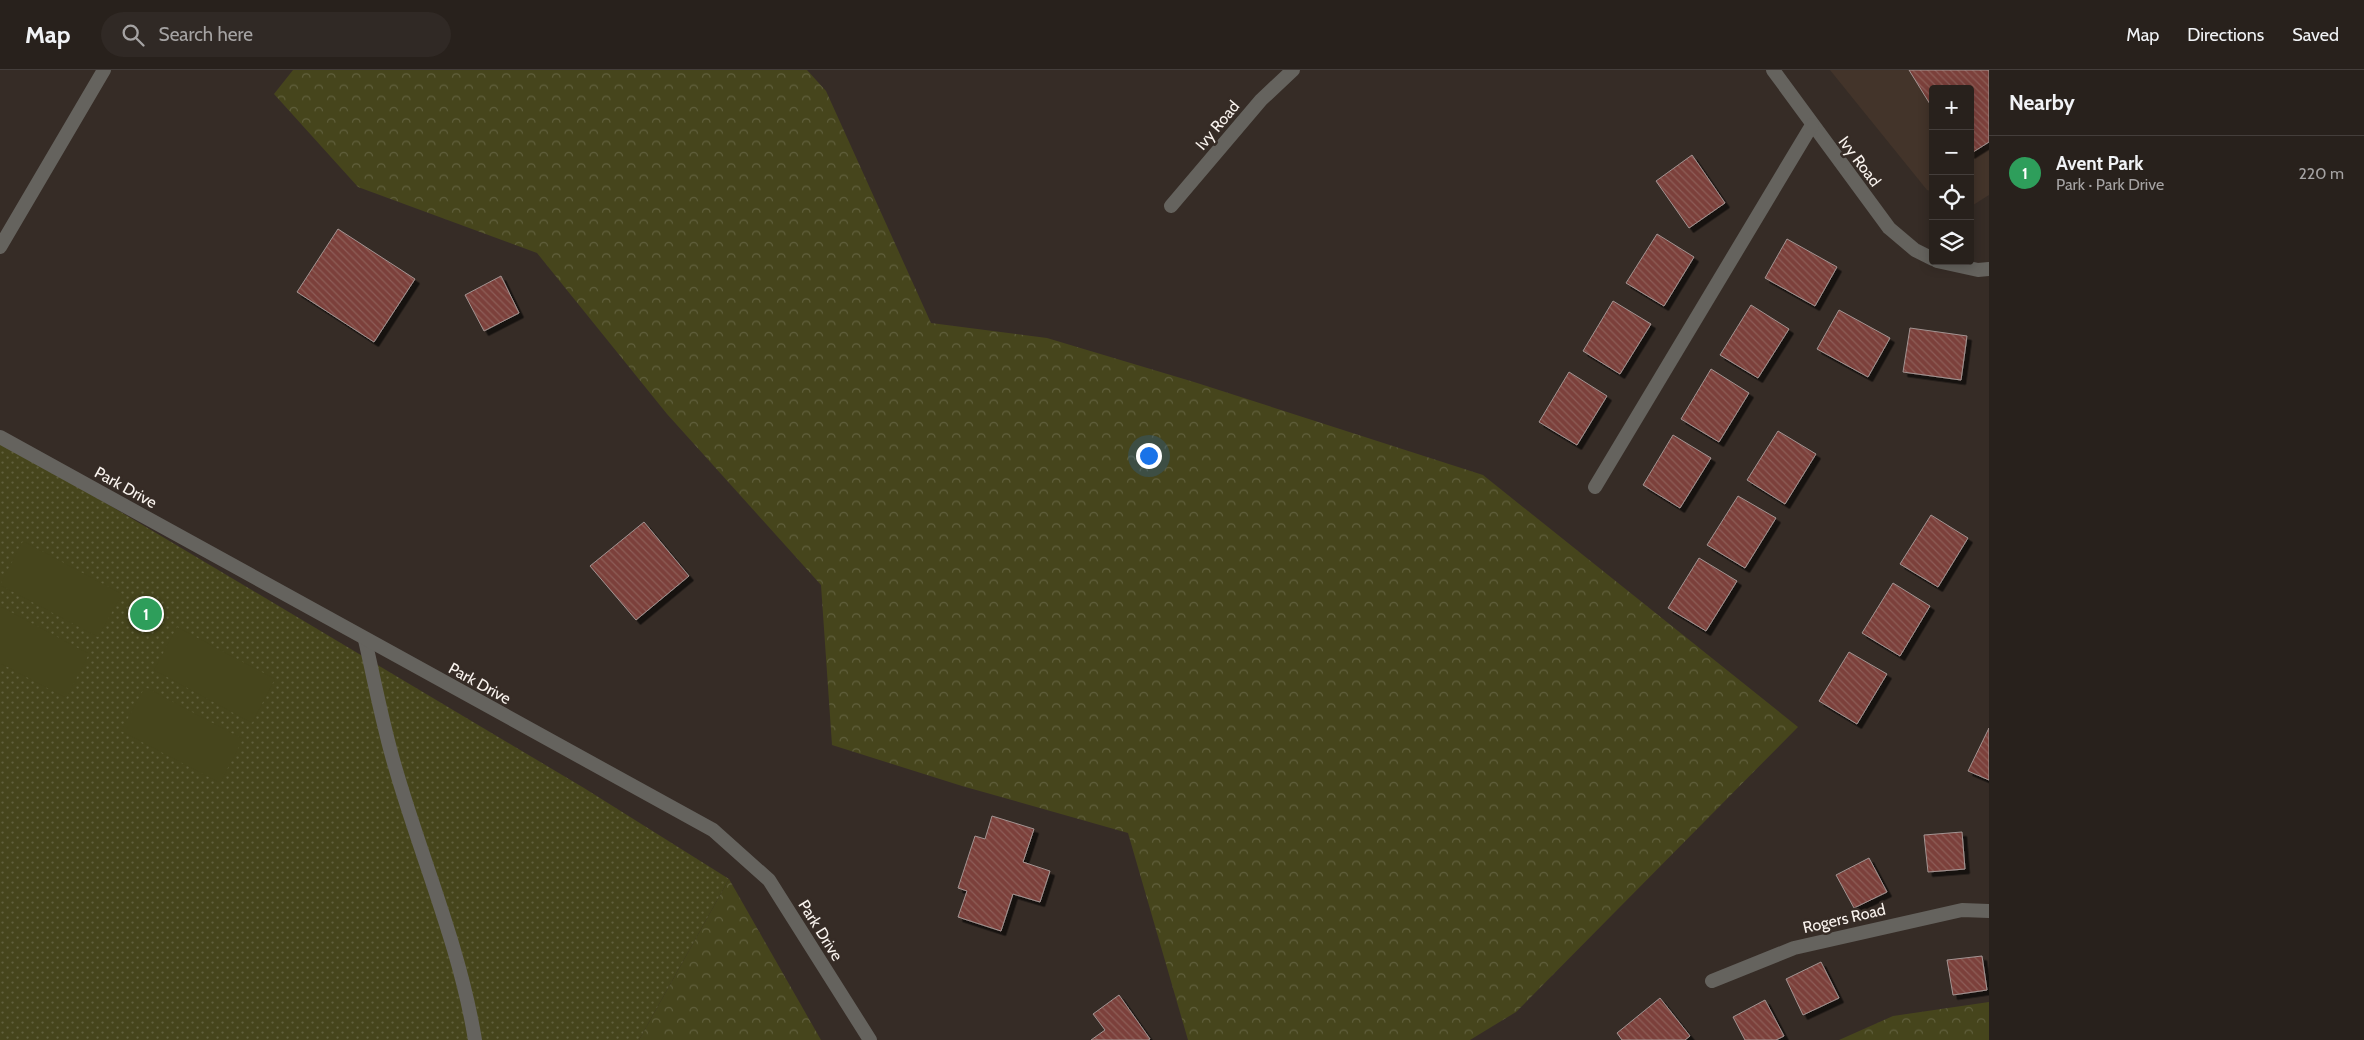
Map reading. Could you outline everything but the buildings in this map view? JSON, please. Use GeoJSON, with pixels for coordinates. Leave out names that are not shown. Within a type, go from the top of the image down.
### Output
{"type":"FeatureCollection","features":[{"type":"Feature","properties":{"kind":"street"},"geometry":{"type":"LineString","coordinates":[[0,247],[104,70]]}},
{"type":"Feature","properties":{"kind":"street","name":"Ivy Road"},"geometry":{"type":"LineString","coordinates":[[1172,206],[1261,100],[1293,70]]}},
{"type":"Feature","properties":{"kind":"street","name":"Ivy Road"},"geometry":{"type":"LineString","coordinates":[[1773,70],[1889,228],[1915,250],[1929,257]]}},
{"type":"Feature","properties":{"kind":"street"},"geometry":{"type":"LineString","coordinates":[[1594,487],[1812,125]]}},
{"type":"Feature","properties":{"kind":"street"},"geometry":{"type":"LineString","coordinates":[[1955,265],[1978,270],[1989,269]]}},
{"type":"Feature","properties":{"kind":"street","name":"Park Drive"},"geometry":{"type":"LineString","coordinates":[[0,437],[365,640],[713,830],[769,880],[870,1040]]}},
{"type":"Feature","properties":{"kind":"street"},"geometry":{"type":"LineString","coordinates":[[365,640],[396,770],[442,907],[470,1011],[475,1040]]}},
{"type":"Feature","properties":{"kind":"street","name":"Rogers Road"},"geometry":{"type":"LineString","coordinates":[[1712,981],[1794,948],[1962,910],[1989,911]]}},
{"type":"Feature","properties":{"kind":"shaded area"},"geometry":{"type":"Polygon","coordinates":[[[1830,70],[1989,70],[1989,195],[1974,204],[1974,85],[1929,85],[1929,191],[1830,70]]]}},
{"type":"Feature","properties":{"kind":"green space"},"geometry":{"type":"Polygon","coordinates":[[[293,70],[807,70],[826,91],[931,323],[1047,338],[1194,382],[1483,475],[1798,727],[1516,1012],[1470,1040],[1188,1040],[1128,833],[962,786],[832,745],[821,585],[667,414],[537,253],[358,187],[274,94],[293,70]]]}},
{"type":"Feature","properties":{"kind":"green space"},"geometry":{"type":"Polygon","coordinates":[[[0,440],[584,788],[729,879],[639,1040],[0,1040],[0,440]]]}},
{"type":"Feature","properties":{"kind":"green space"},"geometry":{"type":"Polygon","coordinates":[[[23,541],[122,594],[98,637],[0,585],[23,541]]]}},
{"type":"Feature","properties":{"kind":"green space"},"geometry":{"type":"Polygon","coordinates":[[[0,606],[89,654],[66,698],[0,663],[0,606]]]}},
{"type":"Feature","properties":{"kind":"green space"},"geometry":{"type":"Polygon","coordinates":[[[177,627],[275,679],[252,723],[154,670],[177,627]]]}},
{"type":"Feature","properties":{"kind":"green space"},"geometry":{"type":"Polygon","coordinates":[[[145,687],[243,739],[220,783],[121,731],[145,687]]]}},
{"type":"Feature","properties":{"kind":"green space"},"geometry":{"type":"Polygon","coordinates":[[[729,879],[821,1040],[639,1040],[729,879]]]}},
{"type":"Feature","properties":{"kind":"green space"},"geometry":{"type":"Polygon","coordinates":[[[1989,1002],[1989,1040],[1839,1040],[1893,1016],[1989,1002]]]}},
{"type":"Feature","properties":{"kind":"place","name":"Avent Park"},"geometry":{"type":"Point","coordinates":[146,614]}}]}
